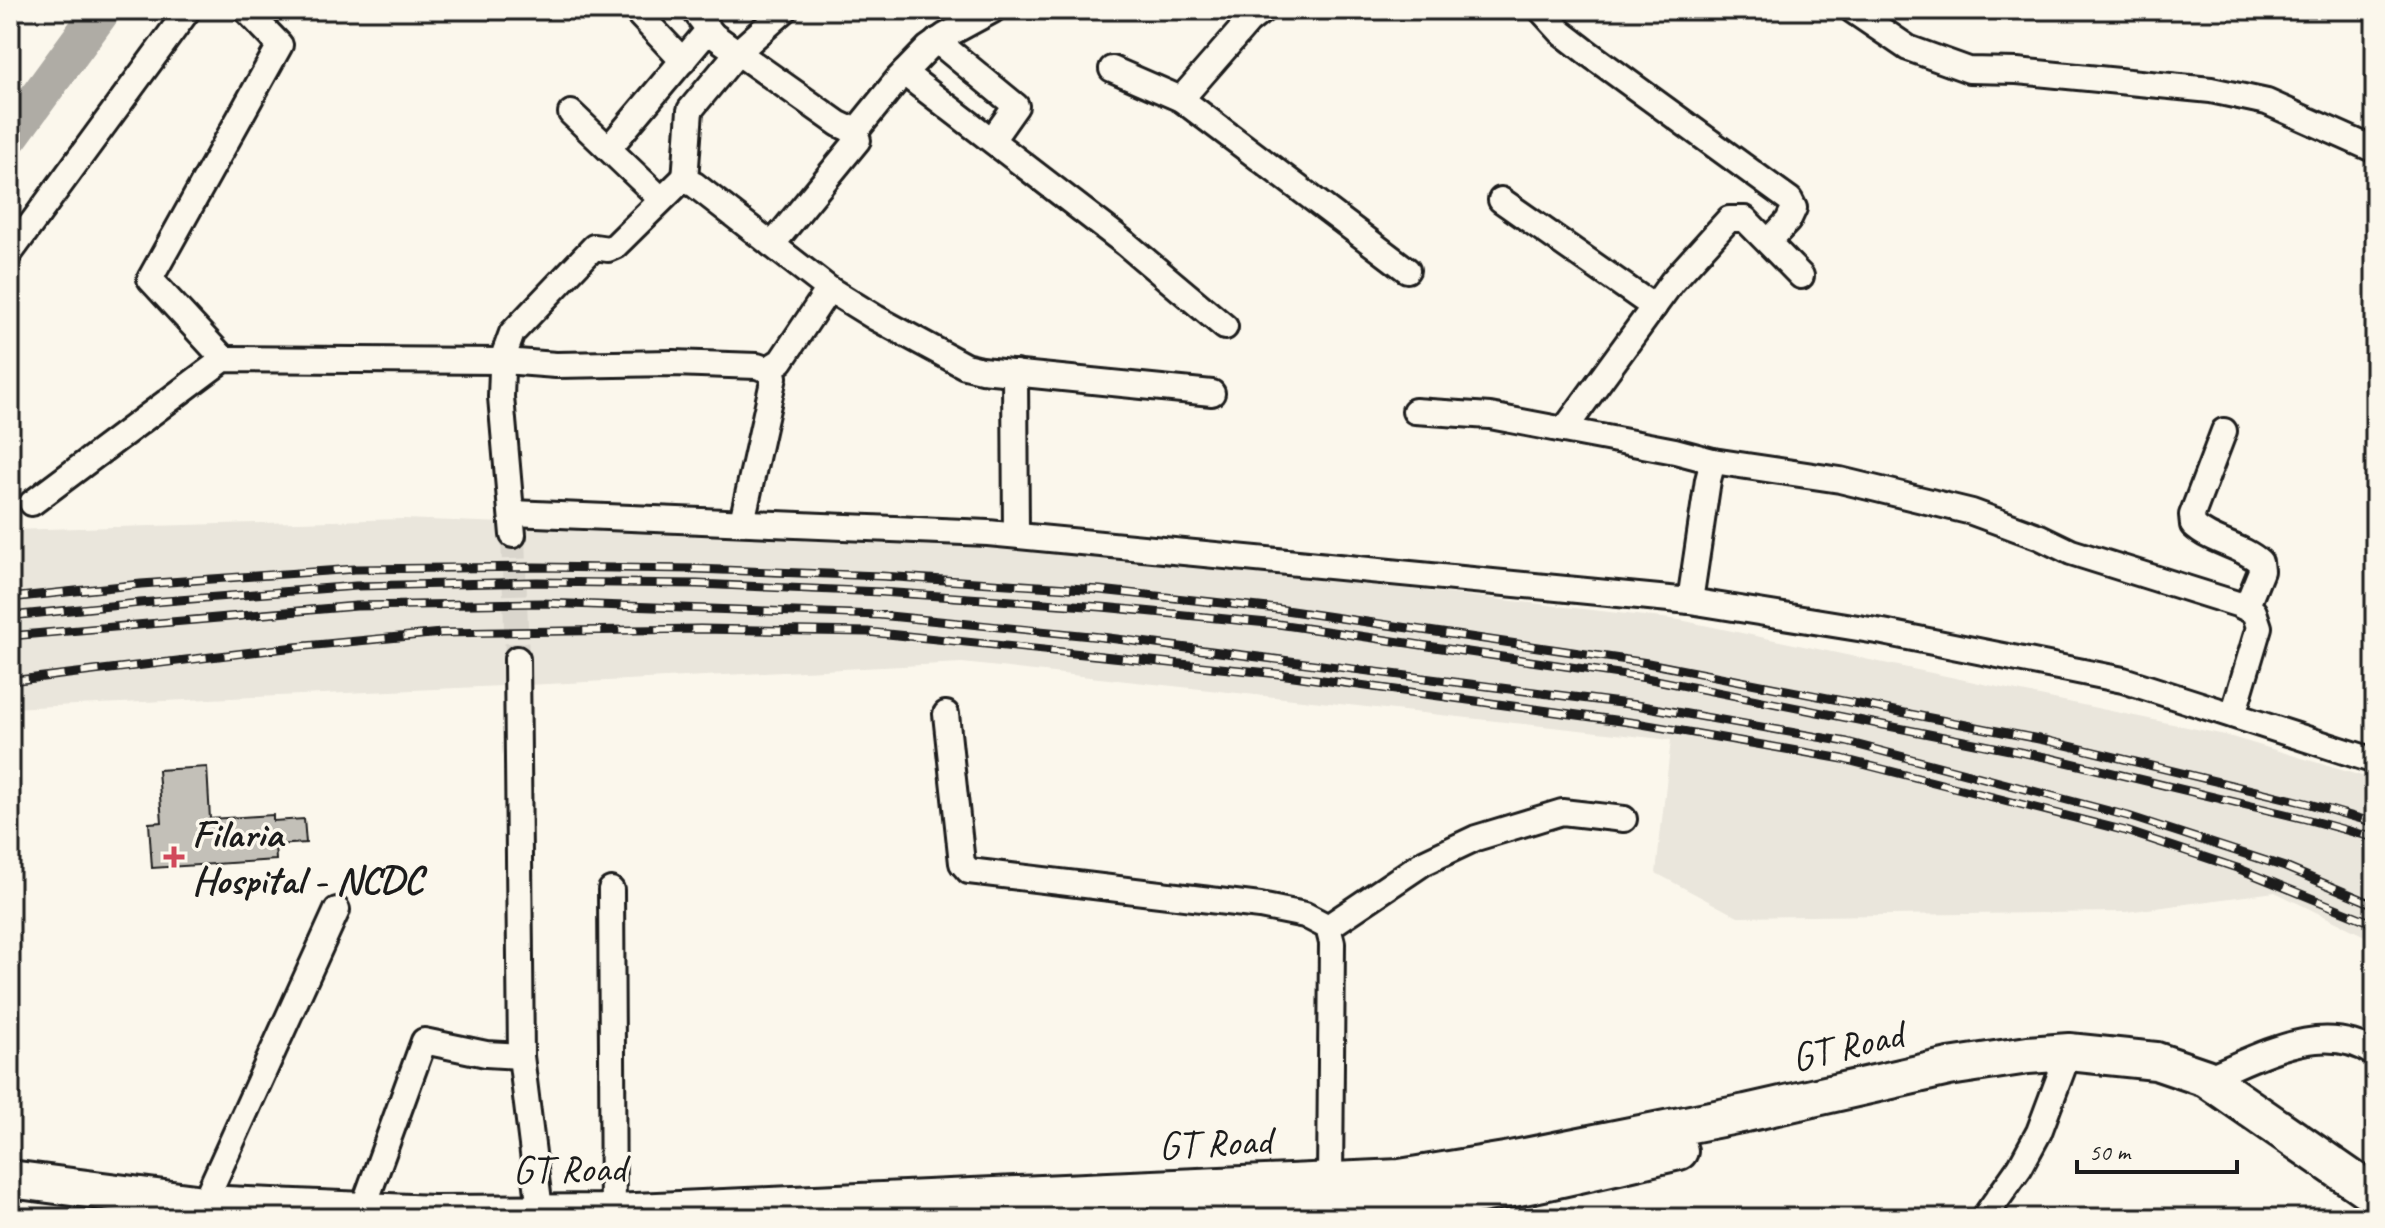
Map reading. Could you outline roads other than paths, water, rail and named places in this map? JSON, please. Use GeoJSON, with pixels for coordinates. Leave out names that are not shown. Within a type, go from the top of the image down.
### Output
{"type":"FeatureCollection","features":[{"type":"Feature","properties":{"kind":"highway","name":"GT Road"},"geometry":{"type":"LineString","coordinates":[[10,1179],[200,1211],[541,1216],[847,1211],[1330,1181],[1401,1191],[1428,1203],[1536,1184],[1748,1124],[1988,1081],[2064,1064],[2156,1061],[2206,1078],[2375,1195]]}},
{"type":"Feature","properties":{"kind":"highway","name":"GT Road"},"geometry":{"type":"LineString","coordinates":[[2064,1064],[2103,1076],[2138,1080],[2176,1090],[2219,1115],[2369,1218]]}},
{"type":"Feature","properties":{"kind":"highway","name":"GT Road"},"geometry":{"type":"LineString","coordinates":[[1095,1218],[1330,1211],[1401,1191]]}},
{"type":"Feature","properties":{"kind":"highway"},"geometry":{"type":"LineString","coordinates":[[10,1201],[123,1218]]}},
{"type":"Feature","properties":{"kind":"street"},"geometry":{"type":"LineString","coordinates":[[10,253],[188,10]]}},
{"type":"Feature","properties":{"kind":"street"},"geometry":{"type":"LineString","coordinates":[[224,359],[150,279],[280,45],[246,10]]}},
{"type":"Feature","properties":{"kind":"street"},"geometry":{"type":"LineString","coordinates":[[635,10],[683,61]]}},
{"type":"Feature","properties":{"kind":"street"},"geometry":{"type":"LineString","coordinates":[[694,10],[713,35],[850,129],[858,140],[772,245]]}},
{"type":"Feature","properties":{"kind":"street"},"geometry":{"type":"LineString","coordinates":[[685,180],[690,110],[738,52],[785,10]]}},
{"type":"Feature","properties":{"kind":"street"},"geometry":{"type":"LineString","coordinates":[[850,129],[860,126],[904,73],[937,41],[993,10]]}},
{"type":"Feature","properties":{"kind":"street"},"geometry":{"type":"LineString","coordinates":[[1541,10],[1562,33],[1588,53],[1790,200],[1794,208],[1788,221],[1769,241]]}},
{"type":"Feature","properties":{"kind":"street"},"geometry":{"type":"LineString","coordinates":[[1852,10],[1908,48],[1969,70],[2017,71],[2211,90],[2267,102],[2375,150]]}},
{"type":"Feature","properties":{"kind":"street"},"geometry":{"type":"LineString","coordinates":[[1181,99],[1248,14]]}},
{"type":"Feature","properties":{"kind":"street"},"geometry":{"type":"LineString","coordinates":[[609,148],[705,34],[713,35]]}},
{"type":"Feature","properties":{"kind":"street"},"geometry":{"type":"LineString","coordinates":[[937,41],[1016,106],[992,140]]}},
{"type":"Feature","properties":{"kind":"street"},"geometry":{"type":"LineString","coordinates":[[1112,69],[1181,99],[1407,270]]}},
{"type":"Feature","properties":{"kind":"street"},"geometry":{"type":"LineString","coordinates":[[904,73],[1125,243],[1225,327]]}},
{"type":"Feature","properties":{"kind":"street"},"geometry":{"type":"LineString","coordinates":[[571,113],[661,199]]}},
{"type":"Feature","properties":{"kind":"street"},"geometry":{"type":"LineString","coordinates":[[685,180],[676,183],[615,246],[608,249],[594,247],[512,333],[504,361],[501,397],[512,524],[742,522],[1016,535],[1690,601],[1883,632],[2123,680],[2375,761]]}},
{"type":"Feature","properties":{"kind":"street"},"geometry":{"type":"LineString","coordinates":[[685,180],[829,289],[965,366],[1212,393]]}},
{"type":"Feature","properties":{"kind":"street"},"geometry":{"type":"LineString","coordinates":[[1501,200],[1654,307]]}},
{"type":"Feature","properties":{"kind":"street"},"geometry":{"type":"LineString","coordinates":[[1564,430],[1672,282],[1729,219],[1745,219],[1801,276]]}},
{"type":"Feature","properties":{"kind":"street"},"geometry":{"type":"LineString","coordinates":[[768,369],[781,361],[829,289]]}},
{"type":"Feature","properties":{"kind":"street"},"geometry":{"type":"LineString","coordinates":[[32,503],[224,359],[504,361],[556,365],[673,363],[757,366],[768,369],[774,377],[742,522]]}},
{"type":"Feature","properties":{"kind":"street"},"geometry":{"type":"LineString","coordinates":[[1015,373],[1016,535]]}},
{"type":"Feature","properties":{"kind":"street"},"geometry":{"type":"LineString","coordinates":[[1415,411],[1490,416],[1713,461],[1840,480],[1972,512],[2071,552],[2246,608],[2254,612],[2259,627],[2233,715]]}},
{"type":"Feature","properties":{"kind":"street"},"geometry":{"type":"LineString","coordinates":[[2224,431],[2192,515],[2193,525],[2203,534],[2248,553],[2260,562],[2261,571],[2246,608]]}},
{"type":"Feature","properties":{"kind":"street"},"geometry":{"type":"LineString","coordinates":[[1690,601],[1713,461]]}},
{"type":"Feature","properties":{"kind":"street"},"geometry":{"type":"LineString","coordinates":[[517,659],[521,1056],[541,1216]]}},
{"type":"Feature","properties":{"kind":"street"},"geometry":{"type":"LineString","coordinates":[[946,714],[962,863],[969,871],[1260,906],[1305,915],[1328,927],[1332,943],[1330,1181]]}},
{"type":"Feature","properties":{"kind":"street"},"geometry":{"type":"LineString","coordinates":[[1328,927],[1423,863],[1476,838],[1562,812],[1624,819]]}},
{"type":"Feature","properties":{"kind":"street"},"geometry":{"type":"LineString","coordinates":[[611,890],[613,1215]]}},
{"type":"Feature","properties":{"kind":"street"},"geometry":{"type":"LineString","coordinates":[[200,1211],[337,910]]}},
{"type":"Feature","properties":{"kind":"street"},"geometry":{"type":"LineString","coordinates":[[2206,1078],[2304,1040],[2337,1039],[2365,1047],[2375,1054]]}},
{"type":"Feature","properties":{"kind":"street"},"geometry":{"type":"LineString","coordinates":[[362,1211],[424,1041],[486,1054],[521,1056]]}},
{"type":"Feature","properties":{"kind":"street"},"geometry":{"type":"LineString","coordinates":[[1984,1218],[2033,1144],[2064,1064]]}},
{"type":"Feature","properties":{"kind":"waterway"},"geometry":{"type":"LineString","coordinates":[[10,136],[102,10]]}},
{"type":"Feature","properties":{"kind":"tunnel"},"geometry":{"type":"LineString","coordinates":[[513,535],[517,659]]}},
{"type":"Feature","properties":{"kind":"railway"},"geometry":{"type":"LineString","coordinates":[[10,598],[141,584],[355,569],[534,567],[881,576],[1100,590],[1278,609],[1648,663],[2049,741],[2306,803],[2375,823]]}},
{"type":"Feature","properties":{"kind":"railway"},"geometry":{"type":"LineString","coordinates":[[10,616],[356,586],[537,582],[697,584],[881,592],[1102,607],[1278,624],[1646,678],[2050,758],[2375,838]]}},
{"type":"Feature","properties":{"kind":"railway"},"geometry":{"type":"LineString","coordinates":[[10,636],[356,606],[541,603],[879,615],[1101,637],[1636,705],[1847,742],[2128,816],[2285,867],[2375,905]]}},
{"type":"Feature","properties":{"kind":"railway"},"geometry":{"type":"LineString","coordinates":[[10,681],[441,633],[700,629],[868,632],[1279,674],[1636,723],[1843,759],[2126,831],[2237,868],[2375,924]]}},
{"type":"Feature","properties":{"kind":"place","name":"Filaria Hospital - NCDC"},"geometry":{"type":"Point","coordinates":[174,857]}}]}
